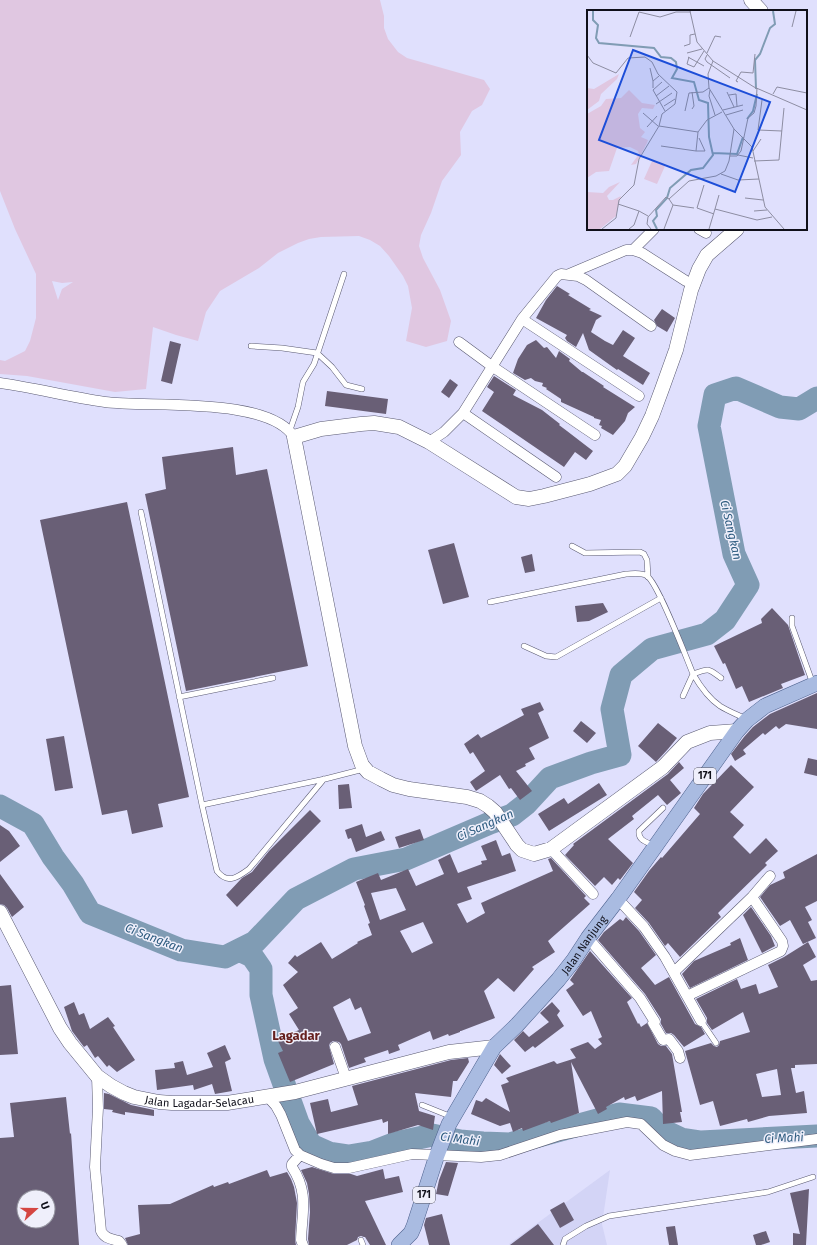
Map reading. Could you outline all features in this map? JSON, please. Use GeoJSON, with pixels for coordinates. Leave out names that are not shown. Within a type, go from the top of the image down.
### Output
{"type":"FeatureCollection","features":[{"type":"Feature","properties":{"kind":"main road","name":"Jalan Nanjung"},"geometry":{"type":"LineString","coordinates":[[399,1245],[411,1233],[414,1226],[442,1140],[451,1121],[494,1047],[517,1025],[558,980],[573,961],[742,725],[765,706],[815,684]]}},
{"type":"Feature","properties":{"kind":"street"},"geometry":{"type":"LineString","coordinates":[[751,0],[760,10]]}},
{"type":"Feature","properties":{"kind":"street"},"geometry":{"type":"LineString","coordinates":[[633,250],[653,230]]}},
{"type":"Feature","properties":{"kind":"street"},"geometry":{"type":"LineString","coordinates":[[292,433],[374,423],[399,427],[429,442],[516,497],[529,498],[544,496],[606,479],[617,474],[625,466],[642,437],[654,409],[676,350],[690,290],[699,269],[706,255],[736,230]]}},
{"type":"Feature","properties":{"kind":"street"},"geometry":{"type":"LineString","coordinates":[[569,274],[626,250],[633,250],[642,253],[686,281]]}},
{"type":"Feature","properties":{"kind":"street"},"geometry":{"type":"LineString","coordinates":[[429,442],[444,432],[463,413],[522,319],[557,276],[561,274],[569,274],[586,280],[651,326]]}},
{"type":"Feature","properties":{"kind":"street"},"geometry":{"type":"LineString","coordinates":[[522,319],[638,396]]}},
{"type":"Feature","properties":{"kind":"street"},"geometry":{"type":"LineString","coordinates":[[459,342],[493,367],[595,435]]}},
{"type":"Feature","properties":{"kind":"street"},"geometry":{"type":"LineString","coordinates":[[0,383],[106,402],[206,406],[251,412],[277,422],[292,433],[359,760],[365,769],[393,785],[428,792],[467,796],[480,801],[492,809],[517,845],[525,852],[534,854],[551,849],[663,766],[687,742],[710,733],[742,725]]}},
{"type":"Feature","properties":{"kind":"street"},"geometry":{"type":"LineString","coordinates":[[463,413],[556,477]]}},
{"type":"Feature","properties":{"kind":"street"},"geometry":{"type":"LineString","coordinates":[[551,849],[593,894]]}},
{"type":"Feature","properties":{"kind":"street"},"geometry":{"type":"LineString","coordinates":[[674,972],[752,897],[770,876]]}},
{"type":"Feature","properties":{"kind":"street"},"geometry":{"type":"LineString","coordinates":[[687,996],[781,951],[782,941],[752,897]]}},
{"type":"Feature","properties":{"kind":"street"},"geometry":{"type":"LineString","coordinates":[[618,899],[644,927],[665,956],[701,1021]]}},
{"type":"Feature","properties":{"kind":"street","name":"Jalan Lagadar-Selacau"},"geometry":{"type":"LineString","coordinates":[[0,912],[60,1028],[70,1043],[97,1076],[124,1094],[134,1097],[172,1103],[227,1103],[289,1093],[449,1052],[494,1047]]}},
{"type":"Feature","properties":{"kind":"street"},"geometry":{"type":"LineString","coordinates":[[588,938],[640,998],[655,1022],[654,1023],[663,1040],[669,1039],[678,1051],[680,1058]]}},
{"type":"Feature","properties":{"kind":"street"},"geometry":{"type":"LineString","coordinates":[[335,1047],[346,1078]]}},
{"type":"Feature","properties":{"kind":"street"},"geometry":{"type":"LineString","coordinates":[[97,1076],[98,1119],[95,1167],[101,1231],[104,1236],[119,1241],[122,1245]]}},
{"type":"Feature","properties":{"kind":"street"},"geometry":{"type":"LineString","coordinates":[[267,1096],[276,1106],[295,1150],[300,1155],[327,1166],[341,1168],[353,1167],[406,1155],[419,1154],[481,1158],[500,1155],[560,1135],[627,1122],[641,1124],[663,1145],[675,1151],[690,1155],[817,1139]]}},
{"type":"Feature","properties":{"kind":"street"},"geometry":{"type":"LineString","coordinates":[[300,1155],[292,1164],[292,1167],[300,1182],[303,1194],[304,1206],[301,1240],[303,1245]]}},
{"type":"Feature","properties":{"kind":"lane"},"geometry":{"type":"LineString","coordinates":[[292,433],[303,382],[314,364],[344,274]]}},
{"type":"Feature","properties":{"kind":"lane"},"geometry":{"type":"LineString","coordinates":[[251,346],[282,348],[317,353],[332,367],[346,385],[362,389]]}},
{"type":"Feature","properties":{"kind":"lane"},"geometry":{"type":"LineString","coordinates":[[141,512],[217,872],[230,879],[238,877],[249,869],[325,779]]}},
{"type":"Feature","properties":{"kind":"lane"},"geometry":{"type":"LineString","coordinates":[[572,546],[585,554],[640,552],[644,554],[647,560],[648,576],[661,598],[693,674],[710,697],[742,725]]}},
{"type":"Feature","properties":{"kind":"lane"},"geometry":{"type":"LineString","coordinates":[[490,602],[626,574],[642,574],[648,576]]}},
{"type":"Feature","properties":{"kind":"lane"},"geometry":{"type":"LineString","coordinates":[[524,646],[546,656],[556,656],[661,598]]}},
{"type":"Feature","properties":{"kind":"lane"},"geometry":{"type":"LineString","coordinates":[[792,618],[792,626],[815,684]]}},
{"type":"Feature","properties":{"kind":"lane"},"geometry":{"type":"LineString","coordinates":[[683,696],[693,674],[705,669],[721,678]]}},
{"type":"Feature","properties":{"kind":"lane"},"geometry":{"type":"LineString","coordinates":[[180,697],[273,678]]}},
{"type":"Feature","properties":{"kind":"lane"},"geometry":{"type":"LineString","coordinates":[[202,805],[365,769]]}},
{"type":"Feature","properties":{"kind":"lane"},"geometry":{"type":"LineString","coordinates":[[655,846],[640,840],[638,835],[639,831],[663,808]]}},
{"type":"Feature","properties":{"kind":"lane"},"geometry":{"type":"LineString","coordinates":[[701,1021],[716,1043]]}},
{"type":"Feature","properties":{"kind":"lane"},"geometry":{"type":"LineString","coordinates":[[422,1105],[451,1121]]}},
{"type":"Feature","properties":{"kind":"lane"},"geometry":{"type":"LineString","coordinates":[[563,1245],[565,1239],[586,1226],[609,1216],[768,1192],[812,1177]]}},
{"type":"Feature","properties":{"kind":"shaded area"},"geometry":{"type":"Polygon","coordinates":[[[0,0],[380,0],[384,16],[384,28],[388,39],[398,52],[407,58],[484,80],[490,89],[482,105],[472,111],[460,132],[461,155],[442,181],[431,213],[421,235],[419,246],[423,258],[440,290],[451,321],[447,341],[426,347],[406,341],[412,308],[408,286],[389,256],[380,246],[359,236],[321,237],[298,243],[278,253],[259,268],[220,291],[206,312],[198,341],[153,327],[146,389],[115,392],[27,376],[0,374],[0,360],[5,361],[25,351],[30,341],[36,318],[36,274],[15,229],[0,191],[0,0]],[[52,281],[58,300],[62,289],[73,282],[62,283],[52,281]]]}},
{"type":"Feature","properties":{"kind":"shaded area"},"geometry":{"type":"Polygon","coordinates":[[[610,1170],[602,1224],[607,1245],[509,1244],[610,1170]]]}},
{"type":"Feature","properties":{"kind":"building"},"geometry":{"type":"Polygon","coordinates":[[[557,286],[570,294],[568,295],[591,309],[589,310],[602,316],[596,320],[591,332],[613,345],[623,330],[635,338],[623,356],[650,373],[643,385],[618,369],[617,370],[589,350],[583,333],[576,347],[567,341],[565,338],[567,335],[536,318],[546,300],[557,286]]]}},
{"type":"Feature","properties":{"kind":"building"},"geometry":{"type":"Polygon","coordinates":[[[662,309],[675,318],[667,332],[657,326],[654,320],[662,309]]]}},
{"type":"Feature","properties":{"kind":"building"},"geometry":{"type":"Polygon","coordinates":[[[536,340],[544,348],[547,347],[556,358],[559,351],[570,359],[569,361],[582,372],[635,407],[628,413],[625,421],[613,435],[601,428],[602,426],[599,425],[601,420],[561,402],[561,399],[542,386],[543,383],[535,381],[531,378],[525,380],[513,373],[518,359],[527,345],[536,340]]]}},
{"type":"Feature","properties":{"kind":"building"},"geometry":{"type":"Polygon","coordinates":[[[170,341],[181,344],[172,384],[161,381],[170,341]]]}},
{"type":"Feature","properties":{"kind":"building"},"geometry":{"type":"Polygon","coordinates":[[[494,376],[516,390],[513,395],[542,410],[593,451],[586,460],[575,452],[564,467],[482,411],[494,392],[487,387],[494,376]]]}},
{"type":"Feature","properties":{"kind":"building"},"geometry":{"type":"Polygon","coordinates":[[[450,379],[458,385],[449,398],[441,392],[450,379]]]}},
{"type":"Feature","properties":{"kind":"building"},"geometry":{"type":"Polygon","coordinates":[[[327,391],[388,399],[386,414],[325,406],[327,391]]]}},
{"type":"Feature","properties":{"kind":"building"},"geometry":{"type":"Polygon","coordinates":[[[233,447],[236,475],[267,469],[308,666],[186,691],[145,494],[166,489],[162,457],[233,447]]]}},
{"type":"Feature","properties":{"kind":"building"},"geometry":{"type":"Polygon","coordinates":[[[127,502],[189,797],[158,804],[163,827],[132,834],[127,810],[102,815],[40,520],[127,502]]]}},
{"type":"Feature","properties":{"kind":"building"},"geometry":{"type":"Polygon","coordinates":[[[454,543],[469,597],[443,604],[428,550],[454,543]]]}},
{"type":"Feature","properties":{"kind":"building"},"geometry":{"type":"Polygon","coordinates":[[[532,554],[535,571],[525,573],[521,557],[532,554]]]}},
{"type":"Feature","properties":{"kind":"building"},"geometry":{"type":"Polygon","coordinates":[[[603,603],[608,612],[589,621],[577,622],[575,606],[603,603]]]}},
{"type":"Feature","properties":{"kind":"building"},"geometry":{"type":"Polygon","coordinates":[[[772,608],[788,625],[805,675],[781,684],[783,688],[749,702],[742,686],[736,689],[725,663],[723,664],[714,646],[762,623],[761,619],[772,608]]]}},
{"type":"Feature","properties":{"kind":"building"},"geometry":{"type":"Polygon","coordinates":[[[817,693],[817,729],[786,724],[779,729],[776,726],[765,735],[763,733],[743,750],[746,754],[735,761],[731,754],[753,727],[770,714],[817,693]]]}},
{"type":"Feature","properties":{"kind":"building"},"geometry":{"type":"Polygon","coordinates":[[[540,702],[544,710],[538,713],[549,738],[529,748],[535,759],[516,771],[532,791],[520,800],[511,788],[509,789],[500,775],[476,791],[470,782],[485,771],[473,752],[470,754],[464,744],[478,734],[481,738],[524,715],[521,709],[540,702]]]}},
{"type":"Feature","properties":{"kind":"building"},"geometry":{"type":"Polygon","coordinates":[[[581,721],[596,733],[587,743],[573,731],[581,721]]]}},
{"type":"Feature","properties":{"kind":"building"},"geometry":{"type":"Polygon","coordinates":[[[658,723],[677,738],[656,762],[638,746],[658,723]]]}},
{"type":"Feature","properties":{"kind":"building"},"geometry":{"type":"Polygon","coordinates":[[[64,736],[73,788],[55,791],[46,739],[64,736]]]}},
{"type":"Feature","properties":{"kind":"building"},"geometry":{"type":"Polygon","coordinates":[[[808,758],[817,760],[817,776],[804,773],[808,758]]]}},
{"type":"Feature","properties":{"kind":"building"},"geometry":{"type":"Polygon","coordinates":[[[679,762],[684,768],[670,780],[681,793],[667,805],[658,795],[632,816],[634,819],[608,839],[633,863],[620,880],[618,878],[612,885],[604,877],[595,886],[565,855],[574,845],[573,844],[668,774],[679,762]]]}},
{"type":"Feature","properties":{"kind":"building"},"geometry":{"type":"Polygon","coordinates":[[[731,765],[754,787],[730,812],[744,825],[733,837],[750,854],[766,838],[778,851],[765,863],[767,865],[718,913],[721,917],[680,957],[668,943],[665,946],[649,923],[635,908],[642,900],[634,892],[649,871],[700,814],[694,808],[703,794],[731,765]]]}},
{"type":"Feature","properties":{"kind":"building"},"geometry":{"type":"Polygon","coordinates":[[[599,783],[607,795],[549,831],[538,814],[564,798],[568,804],[599,783]]]}},
{"type":"Feature","properties":{"kind":"building"},"geometry":{"type":"Polygon","coordinates":[[[349,784],[352,808],[339,809],[338,785],[349,784]]]}},
{"type":"Feature","properties":{"kind":"building"},"geometry":{"type":"Polygon","coordinates":[[[310,810],[321,821],[237,907],[226,895],[242,878],[252,872],[269,851],[310,810]]]}},
{"type":"Feature","properties":{"kind":"building"},"geometry":{"type":"Polygon","coordinates":[[[362,824],[366,837],[381,831],[385,840],[356,852],[351,838],[348,839],[345,830],[362,824]]]}},
{"type":"Feature","properties":{"kind":"building"},"geometry":{"type":"Polygon","coordinates":[[[0,825],[9,831],[20,846],[0,862],[0,825]]]}},
{"type":"Feature","properties":{"kind":"building"},"geometry":{"type":"Polygon","coordinates":[[[420,829],[424,840],[399,848],[395,837],[420,829]]]}},
{"type":"Feature","properties":{"kind":"building"},"geometry":{"type":"Polygon","coordinates":[[[496,840],[502,856],[510,853],[516,871],[467,887],[472,899],[457,904],[467,923],[485,913],[481,903],[553,871],[548,859],[551,858],[586,896],[584,898],[590,904],[548,941],[555,952],[532,967],[534,969],[514,992],[498,978],[484,991],[495,1018],[449,1036],[448,1034],[433,1040],[430,1031],[398,1045],[400,1050],[389,1054],[388,1050],[364,1058],[366,1062],[349,1068],[341,1044],[333,1041],[329,1046],[334,1064],[290,1082],[278,1053],[283,1051],[277,1039],[299,1030],[289,1014],[298,1008],[283,985],[298,972],[288,963],[295,955],[297,957],[321,942],[332,959],[358,943],[357,942],[372,935],[368,924],[370,923],[364,906],[365,905],[356,882],[378,873],[381,880],[408,869],[416,886],[444,874],[438,860],[450,854],[458,873],[482,864],[481,861],[487,860],[481,846],[496,840]],[[396,888],[371,893],[380,920],[406,910],[396,888]],[[423,922],[400,931],[412,953],[433,943],[423,922]],[[350,998],[333,1007],[348,1041],[371,1033],[361,1007],[355,1010],[350,998]]]}},
{"type":"Feature","properties":{"kind":"building"},"geometry":{"type":"Polygon","coordinates":[[[817,854],[817,901],[805,907],[812,920],[808,922],[816,938],[803,944],[790,920],[780,926],[760,897],[770,885],[785,878],[783,872],[817,854]]]}},
{"type":"Feature","properties":{"kind":"building"},"geometry":{"type":"Polygon","coordinates":[[[0,874],[24,907],[12,917],[7,908],[0,904],[0,874]]]}},
{"type":"Feature","properties":{"kind":"building"},"geometry":{"type":"Polygon","coordinates":[[[751,907],[771,936],[775,946],[762,953],[743,915],[751,907]]]}},
{"type":"Feature","properties":{"kind":"building"},"geometry":{"type":"Polygon","coordinates":[[[626,917],[639,931],[656,955],[641,968],[655,985],[669,977],[695,1024],[701,1027],[705,1034],[684,1047],[674,1035],[671,1033],[666,1033],[661,1024],[661,1019],[645,994],[598,940],[604,932],[620,919],[623,921],[626,917]]]}},
{"type":"Feature","properties":{"kind":"building"},"geometry":{"type":"Polygon","coordinates":[[[740,938],[748,960],[690,988],[682,974],[694,961],[731,945],[730,943],[740,938]]]}},
{"type":"Feature","properties":{"kind":"building"},"geometry":{"type":"Polygon","coordinates":[[[808,942],[816,957],[803,965],[811,981],[817,980],[817,1064],[795,1065],[795,1068],[791,1068],[796,1093],[804,1091],[807,1113],[769,1116],[748,1122],[747,1119],[720,1126],[713,1101],[700,1105],[685,1051],[711,1043],[717,1047],[720,1041],[750,1032],[743,1012],[712,1030],[707,1023],[707,1018],[696,999],[737,979],[741,989],[756,984],[759,994],[778,987],[768,965],[808,942]],[[777,1069],[756,1074],[762,1097],[781,1095],[777,1069]]]}},
{"type":"Feature","properties":{"kind":"building"},"geometry":{"type":"Polygon","coordinates":[[[590,951],[632,998],[627,1002],[638,1024],[639,1023],[641,1027],[647,1023],[658,1044],[661,1046],[666,1046],[672,1054],[682,1112],[680,1112],[682,1122],[663,1124],[662,1091],[637,1101],[635,1096],[625,1100],[624,1097],[606,1107],[607,1109],[598,1114],[571,1062],[579,1113],[551,1123],[550,1121],[523,1131],[522,1128],[513,1132],[510,1123],[500,1126],[471,1114],[476,1100],[482,1102],[486,1098],[510,1112],[501,1085],[509,1082],[506,1078],[554,1061],[557,1064],[576,1058],[570,1049],[588,1042],[595,1049],[602,1044],[598,1039],[602,1037],[591,1011],[583,1016],[566,990],[574,984],[570,980],[590,951]]]}},
{"type":"Feature","properties":{"kind":"building"},"geometry":{"type":"Polygon","coordinates":[[[11,985],[18,1054],[0,1055],[0,986],[11,985]]]}},
{"type":"Feature","properties":{"kind":"building"},"geometry":{"type":"Polygon","coordinates":[[[74,1002],[79,1015],[84,1013],[90,1029],[108,1017],[135,1060],[117,1072],[109,1065],[107,1067],[98,1056],[95,1058],[87,1045],[84,1047],[72,1031],[64,1007],[74,1002]]]}},
{"type":"Feature","properties":{"kind":"building"},"geometry":{"type":"Polygon","coordinates":[[[552,1002],[560,1011],[557,1015],[564,1026],[535,1048],[533,1046],[525,1052],[514,1040],[523,1031],[529,1037],[549,1022],[540,1013],[552,1002]]]}},
{"type":"Feature","properties":{"kind":"building"},"geometry":{"type":"Polygon","coordinates":[[[225,1045],[231,1059],[225,1062],[232,1091],[215,1094],[212,1084],[194,1090],[193,1085],[157,1090],[155,1070],[175,1068],[174,1063],[183,1061],[187,1075],[213,1067],[207,1053],[225,1045]]]}},
{"type":"Feature","properties":{"kind":"building"},"geometry":{"type":"Polygon","coordinates":[[[500,1054],[511,1066],[502,1074],[494,1065],[500,1054]]]}},
{"type":"Feature","properties":{"kind":"building"},"geometry":{"type":"Polygon","coordinates":[[[468,1058],[469,1062],[457,1081],[453,1081],[451,1097],[415,1093],[419,1111],[435,1116],[433,1130],[418,1125],[388,1134],[388,1121],[383,1123],[382,1119],[317,1134],[310,1103],[328,1099],[331,1112],[358,1105],[352,1086],[451,1060],[468,1058]]]}},
{"type":"Feature","properties":{"kind":"building"},"geometry":{"type":"Polygon","coordinates":[[[104,1093],[131,1105],[154,1110],[154,1116],[125,1112],[125,1115],[112,1112],[113,1110],[104,1109],[104,1093]]]}},
{"type":"Feature","properties":{"kind":"building"},"geometry":{"type":"Polygon","coordinates":[[[66,1097],[70,1134],[71,1133],[79,1245],[0,1245],[0,1138],[14,1137],[10,1103],[66,1097]]]}},
{"type":"Feature","properties":{"kind":"building"},"geometry":{"type":"Polygon","coordinates":[[[446,1162],[458,1163],[448,1196],[436,1194],[439,1180],[446,1162]]]}},
{"type":"Feature","properties":{"kind":"building"},"geometry":{"type":"Polygon","coordinates":[[[312,1167],[334,1174],[351,1174],[357,1176],[383,1169],[385,1179],[399,1176],[403,1192],[365,1201],[386,1245],[370,1245],[365,1237],[361,1236],[358,1237],[357,1240],[347,1245],[309,1245],[309,1194],[307,1183],[301,1170],[312,1167]]]}},
{"type":"Feature","properties":{"kind":"building"},"geometry":{"type":"Polygon","coordinates":[[[267,1170],[270,1177],[287,1172],[291,1179],[297,1203],[296,1245],[128,1245],[125,1238],[140,1234],[138,1205],[170,1204],[213,1185],[214,1187],[228,1182],[229,1184],[267,1170]]]}},
{"type":"Feature","properties":{"kind":"building"},"geometry":{"type":"Polygon","coordinates":[[[809,1189],[806,1245],[793,1245],[793,1233],[800,1234],[790,1193],[809,1189]]]}},
{"type":"Feature","properties":{"kind":"building"},"geometry":{"type":"Polygon","coordinates":[[[564,1202],[574,1220],[560,1228],[550,1210],[564,1202]]]}},
{"type":"Feature","properties":{"kind":"building"},"geometry":{"type":"Polygon","coordinates":[[[442,1214],[450,1245],[429,1245],[424,1225],[426,1218],[442,1214]]]}},
{"type":"Feature","properties":{"kind":"building"},"geometry":{"type":"Polygon","coordinates":[[[538,1224],[554,1245],[510,1245],[538,1224]]]}},
{"type":"Feature","properties":{"kind":"building"},"geometry":{"type":"Polygon","coordinates":[[[675,1226],[678,1245],[669,1245],[666,1227],[675,1226]]]}},
{"type":"Feature","properties":{"kind":"building"},"geometry":{"type":"Polygon","coordinates":[[[766,1231],[770,1242],[756,1245],[753,1235],[766,1231]]]}},
{"type":"Feature","properties":{"kind":"waterway","name":"Ci Sangkan"},"geometry":{"type":"LineString","coordinates":[[0,806],[33,824],[53,857],[73,884],[90,913],[181,950],[225,957],[255,942],[296,899],[354,869],[406,859],[512,815],[526,804],[550,778],[591,763],[620,755],[612,709],[621,675],[652,649],[707,634],[725,620],[748,585],[734,554],[709,426],[715,395],[736,388],[780,407],[799,409],[817,398]]}},
{"type":"Feature","properties":{"kind":"waterway","name":"Ci Mahi"},"geometry":{"type":"LineString","coordinates":[[239,950],[252,956],[261,969],[261,995],[275,1059],[298,1123],[311,1145],[329,1153],[349,1156],[373,1152],[396,1143],[432,1135],[460,1141],[510,1144],[619,1114],[651,1118],[662,1130],[681,1139],[701,1142],[817,1136]]}},
{"type":"Feature","properties":{"kind":"district","name":"Lagadar"},"geometry":{"type":"Point","coordinates":[296,1035]}}]}
